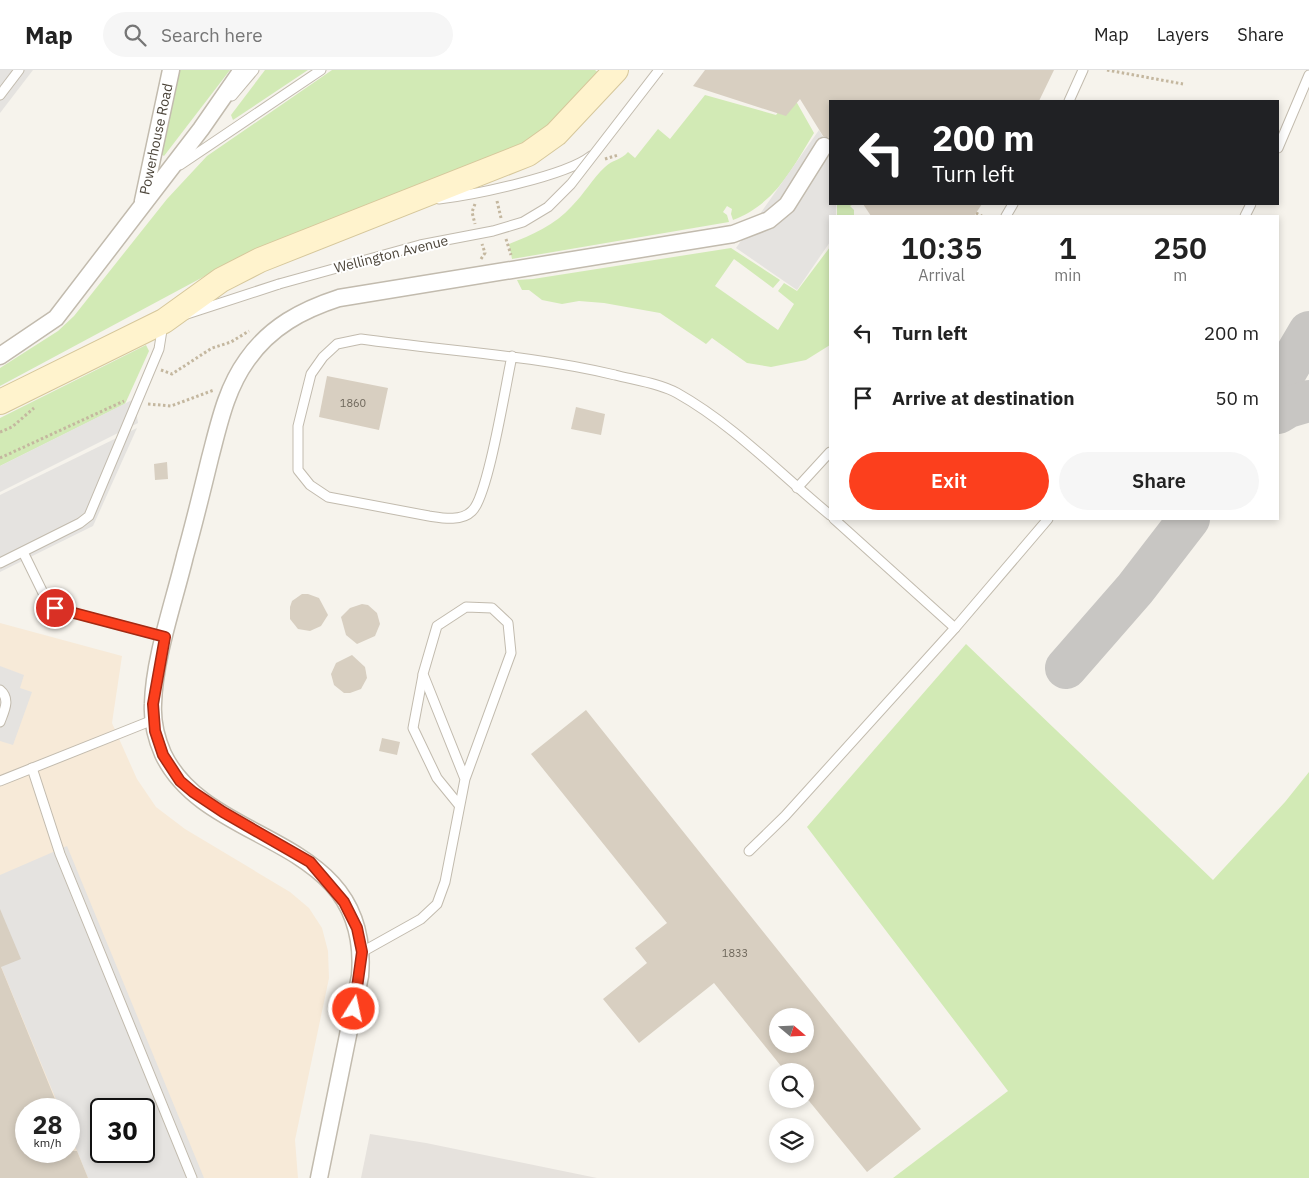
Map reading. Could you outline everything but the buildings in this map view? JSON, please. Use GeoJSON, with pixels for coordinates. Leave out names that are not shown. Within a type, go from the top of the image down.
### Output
{"type":"FeatureCollection","features":[{"type":"Feature","properties":{"kind":"main road","name":"Wellington Avenue"},"geometry":{"type":"LineString","coordinates":[[0,402],[164,321],[221,280],[260,260],[514,160],[542,145],[569,122],[616,70]]}},
{"type":"Feature","properties":{"kind":"street","name":"Powerhouse Road"},"geometry":{"type":"LineString","coordinates":[[142,208],[171,70]]}},
{"type":"Feature","properties":{"kind":"street"},"geometry":{"type":"LineString","coordinates":[[0,356],[56,318],[201,130],[242,70]]}},
{"type":"Feature","properties":{"kind":"street"},"geometry":{"type":"LineString","coordinates":[[319,1178],[354,1009],[362,952],[357,928],[344,902],[329,882],[310,862],[206,802],[180,781],[163,755],[153,720],[154,686],[165,637],[229,392],[247,360],[278,327],[303,312],[340,298],[733,234],[769,220],[787,205],[824,146]]}},
{"type":"Feature","properties":{"kind":"lane"},"geometry":{"type":"LineString","coordinates":[[0,95],[19,70]]}},
{"type":"Feature","properties":{"kind":"lane"},"geometry":{"type":"LineString","coordinates":[[201,130],[254,70]]}},
{"type":"Feature","properties":{"kind":"lane"},"geometry":{"type":"LineString","coordinates":[[155,189],[188,159],[321,70]]}},
{"type":"Feature","properties":{"kind":"lane","name":"Wellington Avenue"},"geometry":{"type":"LineString","coordinates":[[164,321],[279,284],[420,245],[492,231],[529,218],[548,207],[571,184],[659,70]]}},
{"type":"Feature","properties":{"kind":"lane","name":"Wellington Avenue"},"geometry":{"type":"LineString","coordinates":[[401,204],[462,196],[558,172],[582,163],[615,133],[663,70]]}},
{"type":"Feature","properties":{"kind":"lane"},"geometry":{"type":"LineString","coordinates":[[1069,100],[1083,70]]}},
{"type":"Feature","properties":{"kind":"lane"},"geometry":{"type":"LineString","coordinates":[[1279,146],[1309,75]]}},
{"type":"Feature","properties":{"kind":"lane"},"geometry":{"type":"LineString","coordinates":[[0,563],[80,523],[92,512],[159,349],[164,321]]}},
{"type":"Feature","properties":{"kind":"lane"},"geometry":{"type":"LineString","coordinates":[[512,356],[486,478],[477,505],[464,517],[436,518],[328,496],[310,485],[298,470],[296,440],[305,392],[311,374],[323,357],[337,344],[361,339],[512,356],[591,370],[675,392],[745,441],[829,514]]}},
{"type":"Feature","properties":{"kind":"lane"},"geometry":{"type":"LineString","coordinates":[[797,488],[829,453]]}},
{"type":"Feature","properties":{"kind":"lane"},"geometry":{"type":"LineString","coordinates":[[835,520],[955,628]]}},
{"type":"Feature","properties":{"kind":"lane"},"geometry":{"type":"LineString","coordinates":[[749,851],[785,816],[955,628],[1047,520]]}},
{"type":"Feature","properties":{"kind":"lane"},"geometry":{"type":"LineString","coordinates":[[23,552],[42,592],[55,608],[165,637]]}},
{"type":"Feature","properties":{"kind":"lane"},"geometry":{"type":"LineString","coordinates":[[362,952],[421,919],[437,904],[445,882],[465,779],[511,653],[508,623],[492,608],[466,607],[438,626],[423,674],[413,728],[438,778],[459,806]]}},
{"type":"Feature","properties":{"kind":"lane"},"geometry":{"type":"LineString","coordinates":[[423,674],[465,779]]}},
{"type":"Feature","properties":{"kind":"lane"},"geometry":{"type":"LineString","coordinates":[[0,690],[5,694],[7,702],[0,722]]}},
{"type":"Feature","properties":{"kind":"lane"},"geometry":{"type":"LineString","coordinates":[[1,777],[32,768],[153,720]]}},
{"type":"Feature","properties":{"kind":"lane"},"geometry":{"type":"LineString","coordinates":[[32,768],[60,854],[192,1178]]}},
{"type":"Feature","properties":{"kind":"path"},"geometry":{"type":"LineString","coordinates":[[1107,70],[1183,84]]}},
{"type":"Feature","properties":{"kind":"path"},"geometry":{"type":"LineString","coordinates":[[976,213],[980,215]]}},
{"type":"Feature","properties":{"kind":"shaded area"},"geometry":{"type":"Polygon","coordinates":[[[0,70],[33,70],[0,113],[0,70]]]}},
{"type":"Feature","properties":{"kind":"shaded area"},"geometry":{"type":"Polygon","coordinates":[[[819,130],[829,147],[829,205],[836,205],[836,215],[829,215],[829,243],[797,290],[736,248],[819,130]]]}},
{"type":"Feature","properties":{"kind":"shaded area"},"geometry":{"type":"Polygon","coordinates":[[[134,399],[138,423],[0,492],[0,466],[134,399]]]}},
{"type":"Feature","properties":{"kind":"shaded area"},"geometry":{"type":"Polygon","coordinates":[[[137,428],[93,526],[0,572],[0,495],[137,428]]]}},
{"type":"Feature","properties":{"kind":"shaded area"},"geometry":{"type":"Polygon","coordinates":[[[0,623],[122,656],[112,723],[137,779],[156,807],[185,829],[290,892],[309,908],[322,928],[328,951],[329,978],[295,1140],[298,1178],[0,1178],[0,623]]]}},
{"type":"Feature","properties":{"kind":"shaded area"},"geometry":{"type":"Polygon","coordinates":[[[0,666],[24,675],[20,688],[32,692],[13,745],[0,741],[0,666]]]}},
{"type":"Feature","properties":{"kind":"shaded area"},"geometry":{"type":"Polygon","coordinates":[[[67,846],[204,1178],[88,1178],[80,1158],[80,1098],[55,1098],[0,964],[0,875],[67,846]]]}},
{"type":"Feature","properties":{"kind":"shaded area"},"geometry":{"type":"Polygon","coordinates":[[[370,1134],[426,1143],[597,1178],[361,1178],[370,1134]]]}},
{"type":"Feature","properties":{"kind":"green space"},"geometry":{"type":"Polygon","coordinates":[[[180,70],[230,70],[164,156],[161,154],[180,70]]]}},
{"type":"Feature","properties":{"kind":"green space"},"geometry":{"type":"Polygon","coordinates":[[[265,70],[308,70],[233,120],[231,115],[265,70]]]}},
{"type":"Feature","properties":{"kind":"green space"},"geometry":{"type":"Polygon","coordinates":[[[332,70],[595,70],[600,74],[571,110],[517,152],[270,247],[205,276],[0,386],[0,368],[58,331],[74,316],[167,199],[207,156],[332,70]]]}},
{"type":"Feature","properties":{"kind":"green space"},"geometry":{"type":"Polygon","coordinates":[[[792,94],[814,133],[781,184],[760,205],[748,213],[733,220],[732,209],[727,206],[723,212],[727,215],[729,222],[512,259],[509,244],[535,233],[558,219],[605,167],[628,152],[635,158],[658,129],[670,139],[705,95],[776,115],[792,94]]]}},
{"type":"Feature","properties":{"kind":"green space"},"geometry":{"type":"Polygon","coordinates":[[[837,205],[852,205],[850,206],[854,210],[854,215],[837,215],[837,205]]]}},
{"type":"Feature","properties":{"kind":"green space"},"geometry":{"type":"Polygon","coordinates":[[[731,248],[780,280],[773,288],[734,259],[715,286],[778,330],[794,304],[778,291],[784,283],[797,291],[829,248],[829,346],[806,360],[771,367],[747,363],[712,338],[706,344],[660,313],[604,303],[579,301],[562,304],[542,300],[529,290],[522,290],[517,280],[731,248]]]}},
{"type":"Feature","properties":{"kind":"green space"},"geometry":{"type":"Polygon","coordinates":[[[146,345],[149,351],[125,404],[0,466],[0,418],[146,345]]]}},
{"type":"Feature","properties":{"kind":"green space"},"geometry":{"type":"Polygon","coordinates":[[[966,644],[1213,880],[1285,802],[1309,772],[1309,1178],[893,1178],[1008,1091],[807,827],[966,644]]]}},
{"type":"Feature","properties":{"kind":"taxiway"},"geometry":{"type":"LineString","coordinates":[[1279,383],[1309,332]]}},
{"type":"Feature","properties":{"kind":"taxiway"},"geometry":{"type":"LineString","coordinates":[[1279,412],[1288,407],[1309,401]]}},
{"type":"Feature","properties":{"kind":"taxiway"},"geometry":{"type":"LineString","coordinates":[[1066,668],[1135,589],[1188,520]]}},
{"type":"Feature","properties":{"kind":"route"},"geometry":{"type":"LineString","coordinates":[[55,608],[165,637],[154,686],[153,704],[155,731],[163,755],[180,781],[206,802],[310,862],[329,882],[344,902],[357,928],[362,952],[354,1009]]}}]}
